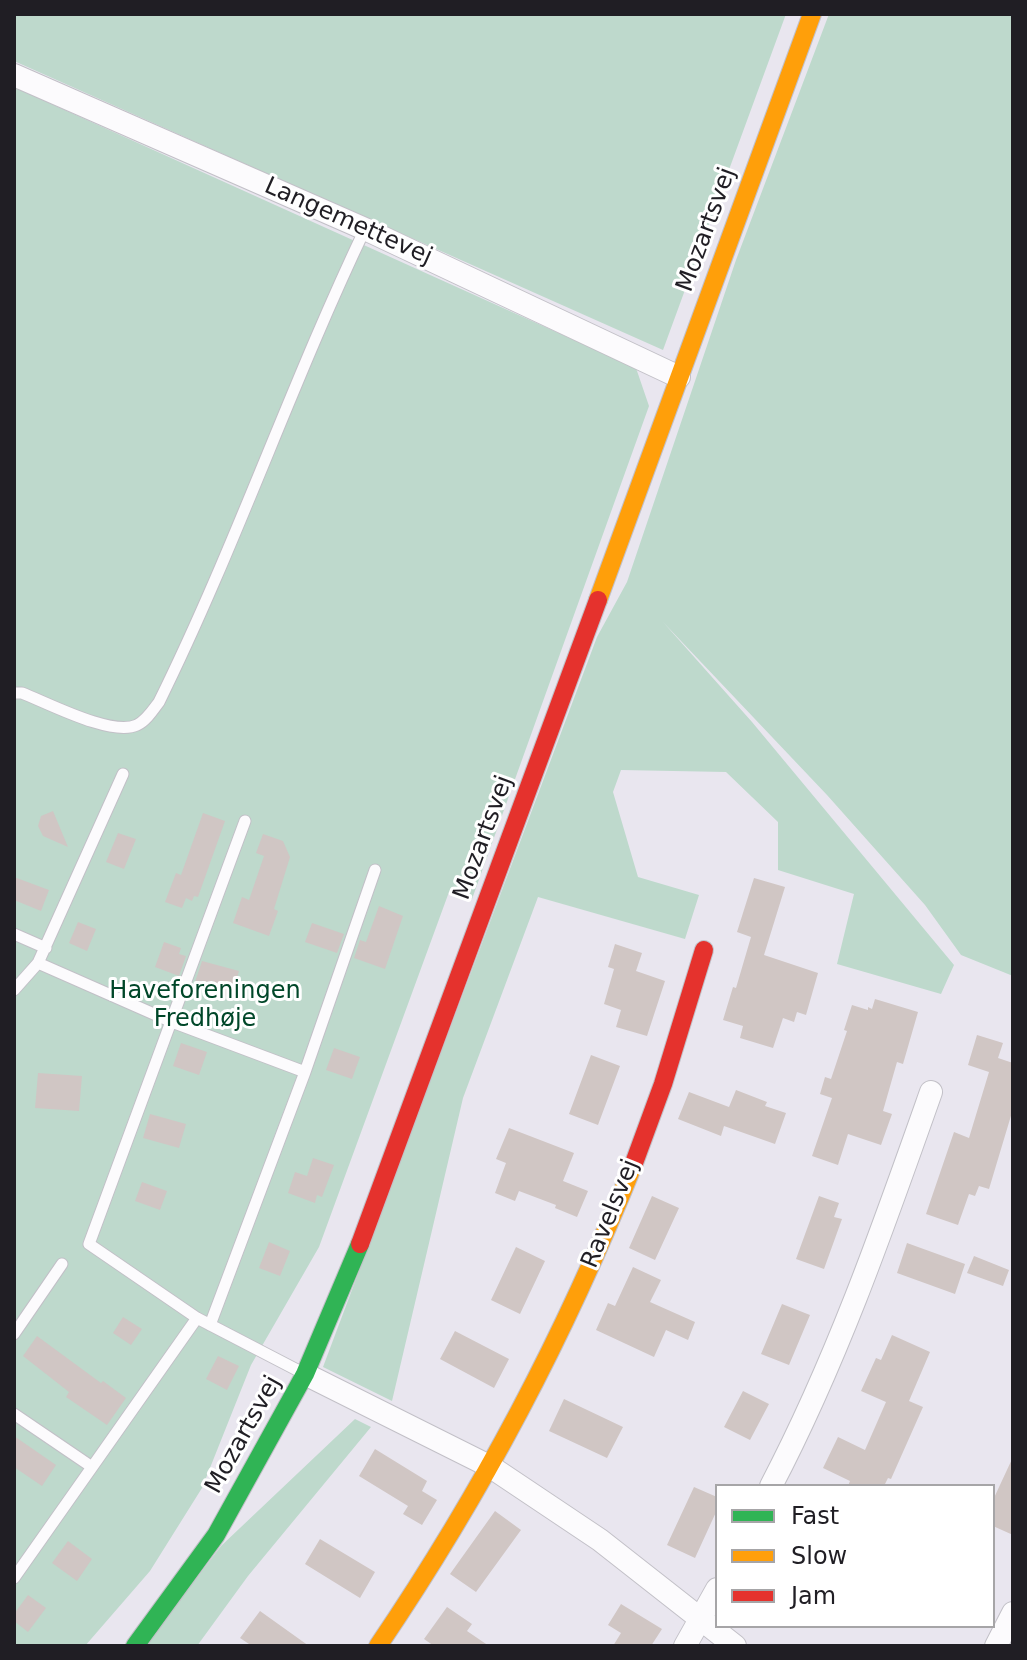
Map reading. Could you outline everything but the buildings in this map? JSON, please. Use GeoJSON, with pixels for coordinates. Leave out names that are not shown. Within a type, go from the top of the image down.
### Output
{"type":"FeatureCollection","features":[{"type":"Feature","properties":{"kind":"street","name":"Mozartsvej"},"geometry":{"type":"LineString","coordinates":[[135,1646],[216,1535],[305,1374],[376,1205],[812,14]]}},
{"type":"Feature","properties":{"kind":"street","name":"Langemettevej"},"geometry":{"type":"LineString","coordinates":[[14,75],[365,229],[679,377]]}},
{"type":"Feature","properties":{"kind":"street","name":"Ravelsvej"},"geometry":{"type":"LineString","coordinates":[[378,1646],[408,1603],[491,1467],[556,1343],[613,1215],[663,1084],[704,950]]}},
{"type":"Feature","properties":{"kind":"street"},"geometry":{"type":"LineString","coordinates":[[772,1484],[791,1449],[867,1273],[931,1092]]}},
{"type":"Feature","properties":{"kind":"street"},"geometry":{"type":"LineString","coordinates":[[305,1374],[491,1467],[600,1540],[735,1646]]}},
{"type":"Feature","properties":{"kind":"street"},"geometry":{"type":"LineString","coordinates":[[685,1646],[715,1593]]}},
{"type":"Feature","properties":{"kind":"street"},"geometry":{"type":"LineString","coordinates":[[996,1646],[1013,1613]]}},
{"type":"Feature","properties":{"kind":"lane"},"geometry":{"type":"LineString","coordinates":[[14,693],[22,693],[110,727],[137,725],[159,702],[263,467],[329,305],[365,229]]}},
{"type":"Feature","properties":{"kind":"lane"},"geometry":{"type":"LineString","coordinates":[[14,990],[38,963],[46,948],[123,774]]}},
{"type":"Feature","properties":{"kind":"lane"},"geometry":{"type":"LineString","coordinates":[[245,821],[89,1244],[197,1318],[305,1374]]}},
{"type":"Feature","properties":{"kind":"lane"},"geometry":{"type":"LineString","coordinates":[[210,1325],[305,1072],[375,870]]}},
{"type":"Feature","properties":{"kind":"lane"},"geometry":{"type":"LineString","coordinates":[[14,934],[46,948]]}},
{"type":"Feature","properties":{"kind":"lane"},"geometry":{"type":"LineString","coordinates":[[38,963],[172,1022],[305,1072]]}},
{"type":"Feature","properties":{"kind":"lane"},"geometry":{"type":"LineString","coordinates":[[14,1334],[62,1264]]}},
{"type":"Feature","properties":{"kind":"lane"},"geometry":{"type":"LineString","coordinates":[[14,1578],[197,1318]]}},
{"type":"Feature","properties":{"kind":"lane"},"geometry":{"type":"LineString","coordinates":[[14,1414],[92,1467]]}},
{"type":"Feature","properties":{"kind":"green space"},"geometry":{"type":"Polygon","coordinates":[[[14,14],[786,14],[663,350],[14,61],[14,14]]]}},
{"type":"Feature","properties":{"kind":"green space"},"geometry":{"type":"Polygon","coordinates":[[[829,14],[1013,14],[1013,976],[961,955],[925,905],[827,795],[663,622],[752,722],[954,965],[941,994],[837,964],[854,894],[778,870],[778,822],[726,772],[621,770],[613,792],[638,877],[699,895],[685,939],[538,897],[463,1098],[392,1401],[323,1367],[597,637],[627,582],[736,260],[829,14]]]}},
{"type":"Feature","properties":{"kind":"green space","name":"Haveforeningen Fredhøje"},"geometry":{"type":"Polygon","coordinates":[[[14,87],[636,368],[649,406],[472,899],[449,892],[319,1247],[251,1365],[202,1488],[150,1571],[85,1646],[14,1646],[14,87]]]}},
{"type":"Feature","properties":{"kind":"green space"},"geometry":{"type":"Polygon","coordinates":[[[355,1419],[371,1427],[248,1576],[197,1646],[145,1646],[221,1546],[355,1419]]]}},
{"type":"Feature","properties":{"kind":"traffic: fast"},"geometry":{"type":"LineString","coordinates":[[135,1646],[216,1535],[305,1374],[360,1244]]}},
{"type":"Feature","properties":{"kind":"traffic: slow"},"geometry":{"type":"LineString","coordinates":[[598,600],[812,14]]}},
{"type":"Feature","properties":{"kind":"traffic: slow"},"geometry":{"type":"LineString","coordinates":[[378,1646],[452,1530],[519,1412],[579,1290],[634,1163]]}},
{"type":"Feature","properties":{"kind":"traffic: jam"},"geometry":{"type":"LineString","coordinates":[[360,1244],[598,600]]}},
{"type":"Feature","properties":{"kind":"traffic: jam"},"geometry":{"type":"LineString","coordinates":[[634,1163],[663,1084],[704,950]]}}]}
